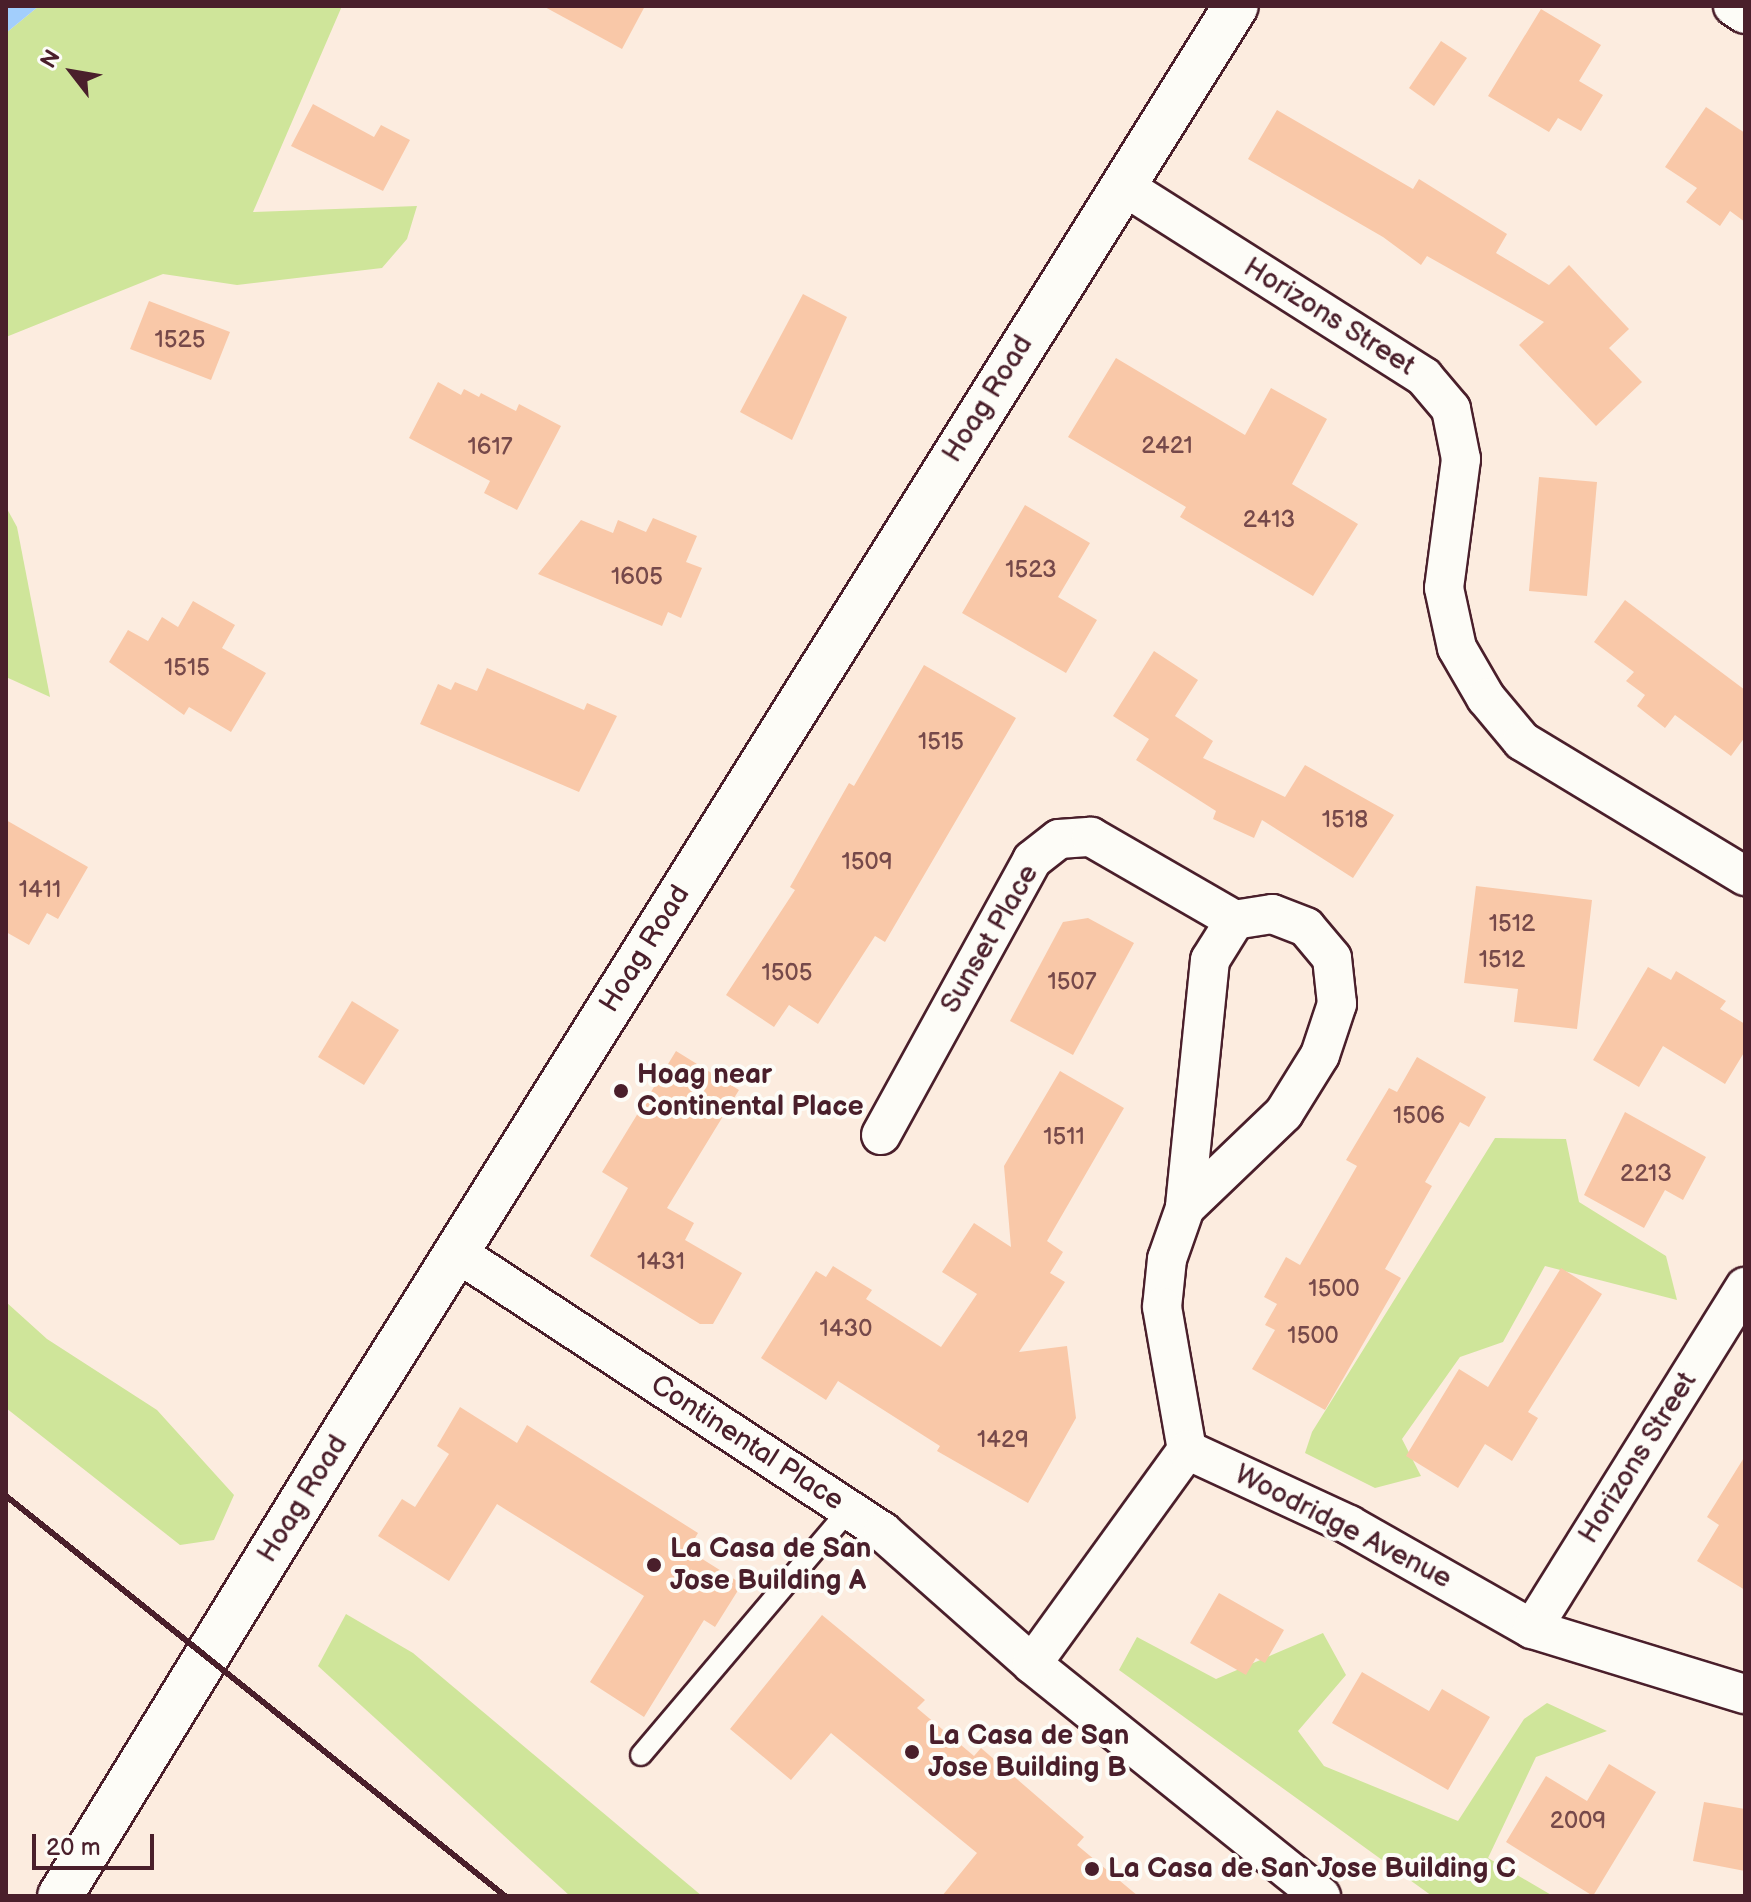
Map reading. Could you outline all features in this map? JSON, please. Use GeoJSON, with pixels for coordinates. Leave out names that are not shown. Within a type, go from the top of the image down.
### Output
{"type":"FeatureCollection","features":[{"type":"Feature","properties":{"kind":"street","name":"Hoag Road"},"geometry":{"type":"LineString","coordinates":[[60,1896],[456,1252],[1236,6]]}},
{"type":"Feature","properties":{"kind":"street"},"geometry":{"type":"LineString","coordinates":[[1733,6],[1745,14]]}},
{"type":"Feature","properties":{"kind":"street","name":"Horizons Street"},"geometry":{"type":"LineString","coordinates":[[1125,187],[1424,377],[1451,409],[1461,459],[1444,588],[1457,648],[1486,698],[1522,741],[1745,876]]}},
{"type":"Feature","properties":{"kind":"street","name":"Sunset Place"},"geometry":{"type":"LineString","coordinates":[[881,1135],[1032,860],[1059,839],[1091,837],[1235,920]]}},
{"type":"Feature","properties":{"kind":"street"},"geometry":{"type":"LineString","coordinates":[[1032,1664],[1187,1450],[1162,1307],[1167,1259],[1185,1208],[1210,960],[1235,920],[1272,914],[1306,927],[1332,958],[1337,1004],[1320,1055],[1284,1113],[1185,1208]]}},
{"type":"Feature","properties":{"kind":"street","name":"Continental Place"},"geometry":{"type":"LineString","coordinates":[[456,1252],[883,1532],[1032,1664],[1321,1896]]}},
{"type":"Feature","properties":{"kind":"street","name":"Horizons Street"},"geometry":{"type":"LineString","coordinates":[[1532,1629],[1745,1287]]}},
{"type":"Feature","properties":{"kind":"street","name":"Woodridge Avenue"},"geometry":{"type":"LineString","coordinates":[[1187,1450],[1349,1525],[1532,1629],[1745,1694]]}},
{"type":"Feature","properties":{"kind":"lane"},"geometry":{"type":"LineString","coordinates":[[641,1755],[849,1510]]}},
{"type":"Feature","properties":{"kind":"green space"},"geometry":{"type":"Polygon","coordinates":[[[39,6],[342,6],[253,212],[417,206],[407,239],[382,268],[237,285],[163,274],[6,337],[6,33],[39,6]]]}},
{"type":"Feature","properties":{"kind":"green space"},"geometry":{"type":"Polygon","coordinates":[[[6,507],[17,527],[50,697],[6,677],[6,507]]]}},
{"type":"Feature","properties":{"kind":"green space"},"geometry":{"type":"Polygon","coordinates":[[[1495,1138],[1566,1139],[1579,1202],[1666,1256],[1677,1300],[1545,1266],[1503,1342],[1460,1357],[1402,1439],[1421,1476],[1375,1488],[1305,1453],[1312,1432],[1495,1138]]]}},
{"type":"Feature","properties":{"kind":"green space"},"geometry":{"type":"Polygon","coordinates":[[[6,1302],[47,1339],[157,1410],[234,1495],[214,1540],[180,1545],[6,1408],[6,1302]]]}},
{"type":"Feature","properties":{"kind":"green space"},"geometry":{"type":"Polygon","coordinates":[[[346,1614],[413,1653],[702,1896],[570,1896],[318,1666],[346,1614]]]}},
{"type":"Feature","properties":{"kind":"green space"},"geometry":{"type":"Polygon","coordinates":[[[1323,1633],[1346,1675],[1298,1731],[1324,1766],[1458,1821],[1524,1719],[1547,1703],[1607,1731],[1536,1757],[1488,1858],[1553,1896],[1432,1896],[1119,1670],[1137,1637],[1216,1679],[1323,1633]]]}},
{"type":"Feature","properties":{"kind":"water"},"geometry":{"type":"Polygon","coordinates":[[[6,6],[39,6],[6,33],[6,6]]]}},
{"type":"Feature","properties":{"kind":"building"},"geometry":{"type":"Polygon","coordinates":[[[543,6],[645,6],[622,49],[543,6]]]}},
{"type":"Feature","properties":{"kind":"building"},"geometry":{"type":"Polygon","coordinates":[[[1541,9],[1601,45],[1579,81],[1603,95],[1581,131],[1558,118],[1549,132],[1488,96],[1541,9]]]}},
{"type":"Feature","properties":{"kind":"building"},"geometry":{"type":"Polygon","coordinates":[[[1441,41],[1467,58],[1434,106],[1409,88],[1441,41]]]}},
{"type":"Feature","properties":{"kind":"building"},"geometry":{"type":"Polygon","coordinates":[[[313,104],[374,137],[381,125],[410,140],[383,191],[291,146],[313,104]]]}},
{"type":"Feature","properties":{"kind":"building"},"geometry":{"type":"Polygon","coordinates":[[[1706,107],[1745,133],[1745,222],[1730,211],[1720,226],[1686,202],[1697,188],[1665,167],[1706,107]]]}},
{"type":"Feature","properties":{"kind":"building"},"geometry":{"type":"Polygon","coordinates":[[[1277,110],[1413,189],[1419,179],[1507,234],[1496,253],[1549,285],[1569,265],[1629,329],[1609,348],[1642,382],[1596,426],[1519,345],[1544,322],[1427,256],[1421,265],[1383,237],[1248,159],[1277,110]]]}},
{"type":"Feature","properties":{"kind":"building"},"geometry":{"type":"Polygon","coordinates":[[[803,294],[847,317],[792,440],[740,412],[803,294]]]}},
{"type":"Feature","properties":{"kind":"building"},"geometry":{"type":"Polygon","coordinates":[[[149,301],[230,332],[211,380],[130,349],[149,301]]]}},
{"type":"Feature","properties":{"kind":"building"},"geometry":{"type":"Polygon","coordinates":[[[1116,358],[1245,435],[1271,388],[1327,419],[1292,484],[1358,524],[1313,596],[1180,517],[1186,507],[1068,437],[1116,358]]]}},
{"type":"Feature","properties":{"kind":"building"},"geometry":{"type":"Polygon","coordinates":[[[438,382],[461,395],[464,389],[479,397],[481,393],[516,411],[519,404],[561,426],[517,510],[484,493],[490,481],[409,438],[438,382]]]}},
{"type":"Feature","properties":{"kind":"building"},"geometry":{"type":"Polygon","coordinates":[[[1539,477],[1597,482],[1587,596],[1529,591],[1539,477]]]}},
{"type":"Feature","properties":{"kind":"building"},"geometry":{"type":"Polygon","coordinates":[[[1025,505],[1090,543],[1058,597],[1097,620],[1066,673],[962,613],[1025,505]]]}},
{"type":"Feature","properties":{"kind":"building"},"geometry":{"type":"Polygon","coordinates":[[[653,518],[697,536],[686,562],[702,568],[681,618],[668,612],[662,626],[538,574],[581,520],[613,533],[618,520],[646,532],[653,518]]]}},
{"type":"Feature","properties":{"kind":"building"},"geometry":{"type":"Polygon","coordinates":[[[1625,600],[1745,690],[1745,737],[1731,756],[1675,715],[1665,728],[1637,706],[1645,695],[1626,681],[1634,672],[1594,642],[1625,600]]]}},
{"type":"Feature","properties":{"kind":"building"},"geometry":{"type":"Polygon","coordinates":[[[193,601],[235,625],[222,648],[266,673],[231,732],[189,707],[184,715],[109,662],[128,630],[148,641],[162,617],[178,627],[193,601]]]}},
{"type":"Feature","properties":{"kind":"building"},"geometry":{"type":"Polygon","coordinates":[[[1154,651],[1198,680],[1175,716],[1213,741],[1203,758],[1285,797],[1305,765],[1394,815],[1353,878],[1262,820],[1254,838],[1213,819],[1216,811],[1136,760],[1149,739],[1113,716],[1154,651]]]}},
{"type":"Feature","properties":{"kind":"building"},"geometry":{"type":"Polygon","coordinates":[[[924,665],[1016,718],[885,942],[875,936],[818,1024],[789,1005],[774,1027],[726,995],[795,890],[790,887],[849,783],[854,786],[924,665]]]}},
{"type":"Feature","properties":{"kind":"building"},"geometry":{"type":"Polygon","coordinates":[[[487,668],[584,710],[587,703],[617,716],[579,792],[420,724],[438,684],[451,690],[455,682],[477,691],[487,668]]]}},
{"type":"Feature","properties":{"kind":"building"},"geometry":{"type":"Polygon","coordinates":[[[6,820],[88,867],[58,919],[47,913],[29,945],[6,932],[6,820]]]}},
{"type":"Feature","properties":{"kind":"building"},"geometry":{"type":"Polygon","coordinates":[[[1476,886],[1592,900],[1577,1029],[1514,1022],[1518,989],[1464,983],[1476,886]]]}},
{"type":"Feature","properties":{"kind":"building"},"geometry":{"type":"Polygon","coordinates":[[[1088,918],[1134,943],[1073,1055],[1010,1021],[1063,922],[1088,918]]]}},
{"type":"Feature","properties":{"kind":"building"},"geometry":{"type":"Polygon","coordinates":[[[1648,967],[1671,980],[1676,971],[1726,1001],[1720,1009],[1745,1024],[1745,1051],[1725,1084],[1663,1046],[1639,1087],[1593,1060],[1648,967]]]}},
{"type":"Feature","properties":{"kind":"building"},"geometry":{"type":"Polygon","coordinates":[[[352,1001],[399,1030],[364,1085],[318,1057],[352,1001]]]}},
{"type":"Feature","properties":{"kind":"building"},"geometry":{"type":"Polygon","coordinates":[[[676,1051],[739,1090],[667,1208],[694,1223],[685,1240],[742,1273],[713,1324],[700,1324],[590,1256],[628,1188],[602,1172],[676,1051]]]}},
{"type":"Feature","properties":{"kind":"building"},"geometry":{"type":"Polygon","coordinates":[[[1417,1057],[1486,1097],[1469,1127],[1460,1122],[1425,1182],[1432,1186],[1385,1269],[1401,1278],[1325,1410],[1252,1369],[1275,1330],[1265,1325],[1277,1304],[1264,1297],[1286,1257],[1300,1265],[1357,1166],[1346,1160],[1389,1088],[1397,1092],[1417,1057]]]}},
{"type":"Feature","properties":{"kind":"building"},"geometry":{"type":"Polygon","coordinates":[[[1060,1071],[1124,1108],[1047,1241],[1063,1252],[1050,1273],[1065,1282],[1019,1352],[1067,1346],[1076,1418],[1028,1503],[937,1451],[940,1446],[838,1381],[826,1400],[761,1358],[816,1271],[826,1277],[833,1266],[872,1290],[866,1299],[941,1347],[977,1294],[942,1272],[974,1223],[1011,1247],[1004,1166],[1060,1071]]]}},
{"type":"Feature","properties":{"kind":"building"},"geometry":{"type":"Polygon","coordinates":[[[1625,1112],[1706,1157],[1683,1200],[1665,1190],[1644,1228],[1584,1195],[1625,1112]]]}},
{"type":"Feature","properties":{"kind":"building"},"geometry":{"type":"Polygon","coordinates":[[[1561,1268],[1602,1294],[1528,1412],[1538,1418],[1512,1461],[1485,1444],[1458,1488],[1406,1456],[1459,1369],[1488,1387],[1561,1268]]]}},
{"type":"Feature","properties":{"kind":"building","name":"La Casa de San Jose Building A"},"geometry":{"type":"Polygon","coordinates":[[[460,1407],[517,1443],[527,1425],[698,1533],[688,1550],[742,1584],[715,1627],[704,1620],[644,1717],[590,1682],[644,1596],[497,1504],[449,1581],[378,1536],[402,1499],[415,1507],[449,1454],[437,1446],[460,1407]]]}},
{"type":"Feature","properties":{"kind":"building"},"geometry":{"type":"Polygon","coordinates":[[[1745,1456],[1745,1590],[1697,1561],[1719,1525],[1707,1517],[1745,1456]]]}},
{"type":"Feature","properties":{"kind":"building"},"geometry":{"type":"Polygon","coordinates":[[[1219,1593],[1284,1630],[1265,1663],[1256,1658],[1246,1675],[1190,1643],[1219,1593]]]}},
{"type":"Feature","properties":{"kind":"building","name":"La Casa de San Jose Building B"},"geometry":{"type":"Polygon","coordinates":[[[822,1615],[925,1700],[917,1708],[974,1756],[981,1748],[1084,1837],[1077,1845],[1138,1896],[942,1896],[977,1853],[831,1733],[791,1780],[730,1729],[822,1615]]]}},
{"type":"Feature","properties":{"kind":"building"},"geometry":{"type":"Polygon","coordinates":[[[1362,1672],[1429,1711],[1442,1689],[1490,1717],[1448,1790],[1332,1723],[1362,1672]]]}},
{"type":"Feature","properties":{"kind":"building"},"geometry":{"type":"Polygon","coordinates":[[[1609,1764],[1656,1792],[1593,1896],[1506,1842],[1546,1776],[1587,1801],[1609,1764]]]}},
{"type":"Feature","properties":{"kind":"building"},"geometry":{"type":"Polygon","coordinates":[[[1704,1802],[1745,1809],[1745,1871],[1693,1861],[1704,1802]]]}},
{"type":"Feature","properties":{"kind":"railway"},"geometry":{"type":"LineString","coordinates":[[6,1496],[505,1896]]}},
{"type":"Feature","properties":{"kind":"place","name":"Hoag near Continental Place"},"geometry":{"type":"Point","coordinates":[621,1091]}},
{"type":"Feature","properties":{"kind":"place","name":"La Casa de San Jose Building A"},"geometry":{"type":"Point","coordinates":[654,1565]}},
{"type":"Feature","properties":{"kind":"place","name":"La Casa de San Jose Building B"},"geometry":{"type":"Point","coordinates":[912,1752]}},
{"type":"Feature","properties":{"kind":"place","name":"La Casa de San Jose Building C"},"geometry":{"type":"Point","coordinates":[1092,1869]}}]}
